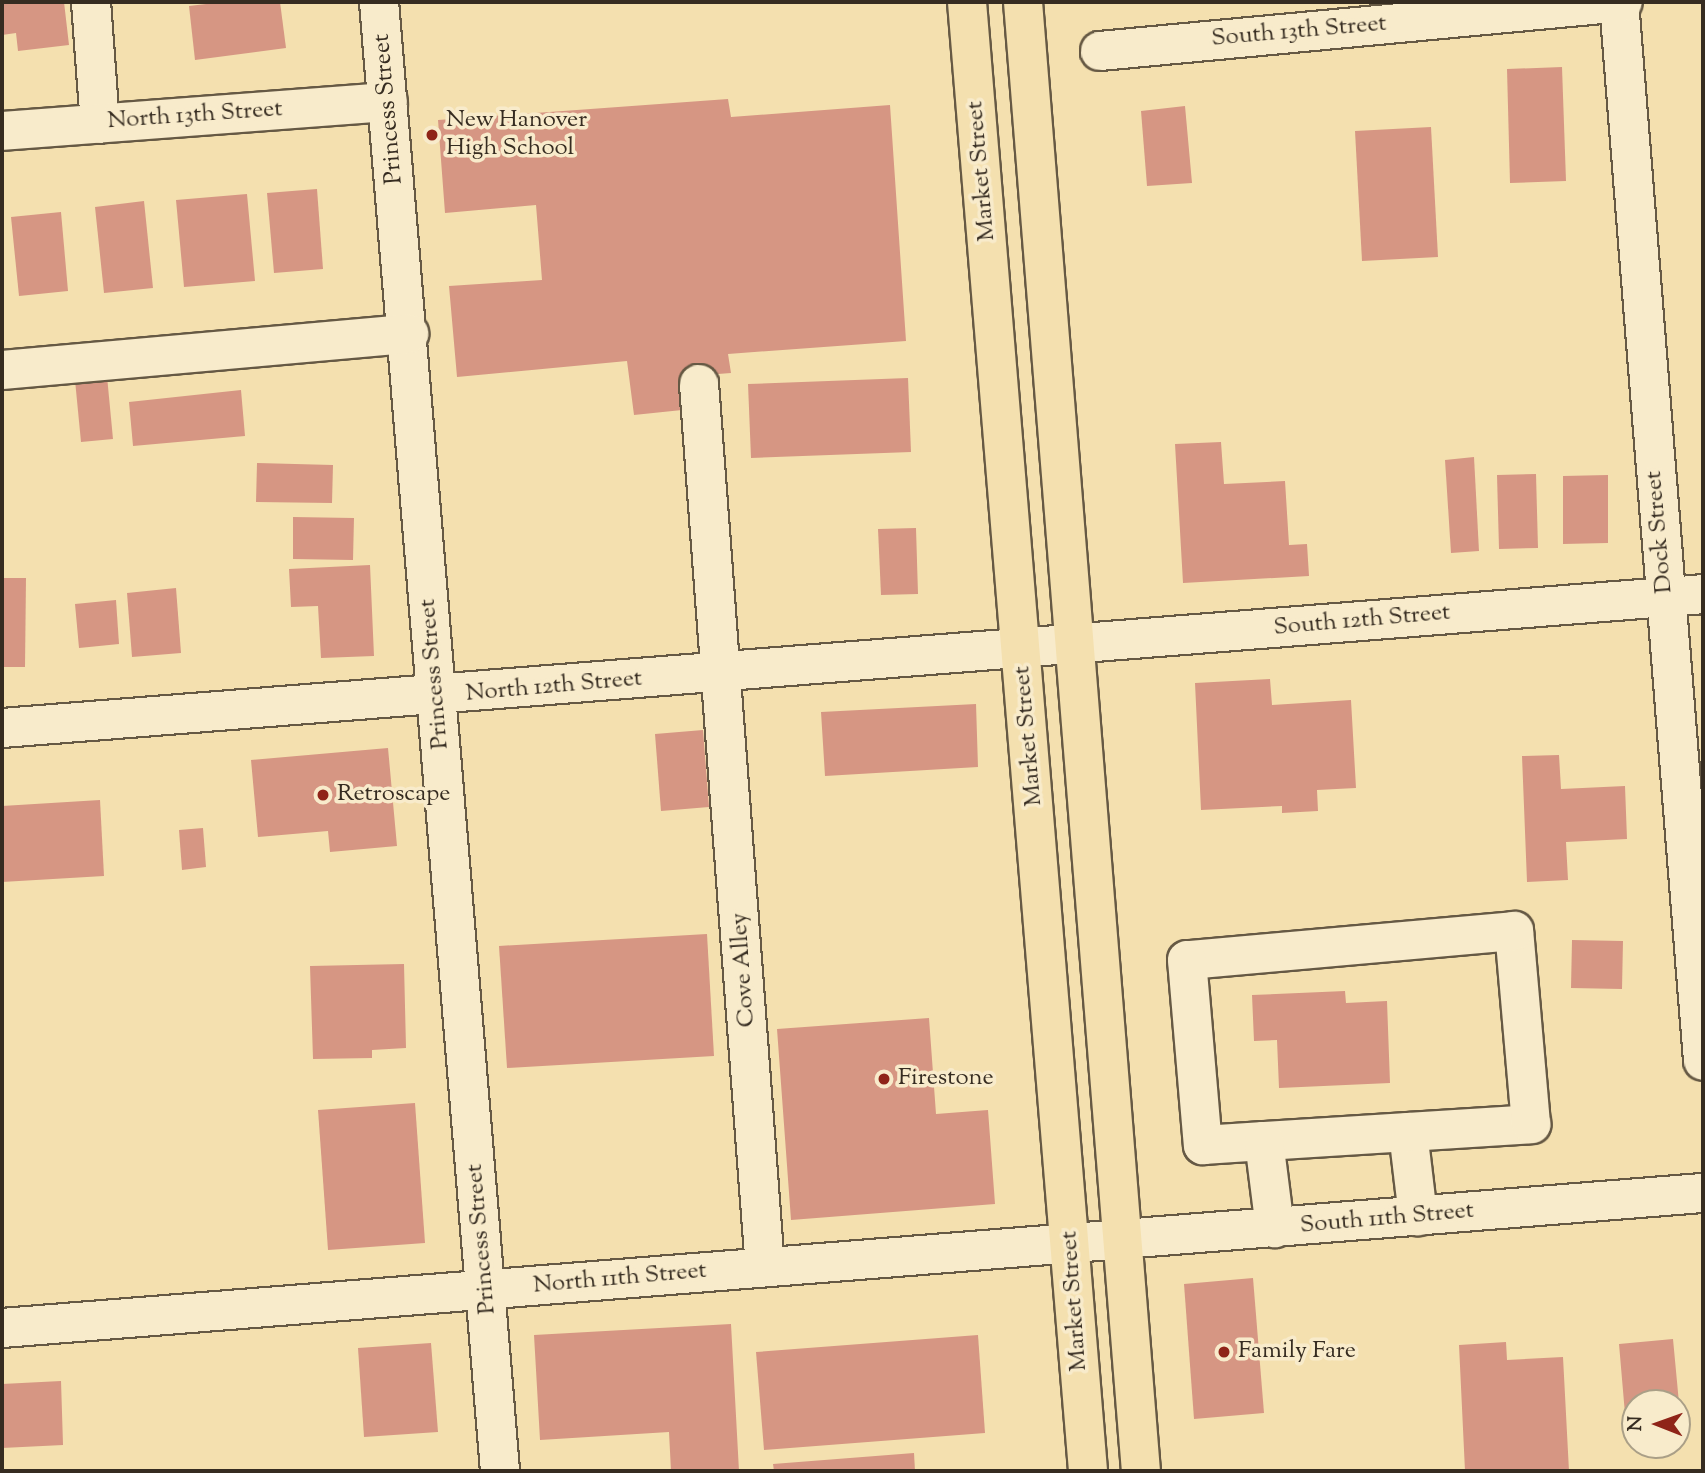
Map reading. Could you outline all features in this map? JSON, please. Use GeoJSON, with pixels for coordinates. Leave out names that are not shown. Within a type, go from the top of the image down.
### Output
{"type":"FeatureCollection","features":[{"type":"Feature","properties":{"kind":"main road","name":"Market Street"},"geometry":{"type":"LineString","coordinates":[[967,2],[1072,1245],[1088,1471]]}},
{"type":"Feature","properties":{"kind":"main road","name":"Market Street"},"geometry":{"type":"LineString","coordinates":[[1023,2],[1141,1471]]}},
{"type":"Feature","properties":{"kind":"street"},"geometry":{"type":"LineString","coordinates":[[90,2],[100,124]]}},
{"type":"Feature","properties":{"kind":"street","name":"Princess Street"},"geometry":{"type":"LineString","coordinates":[[379,2],[409,334],[500,1471]]}},
{"type":"Feature","properties":{"kind":"street","name":"South 13th Street"},"geometry":{"type":"LineString","coordinates":[[1100,51],[1621,2]]}},
{"type":"Feature","properties":{"kind":"street","name":"Dock Street"},"geometry":{"type":"LineString","coordinates":[[1621,2],[1666,597],[1696,891],[1703,1061]]}},
{"type":"Feature","properties":{"kind":"street","name":"North 13th Street"},"geometry":{"type":"LineString","coordinates":[[2,131],[388,102]]}},
{"type":"Feature","properties":{"kind":"street"},"geometry":{"type":"LineString","coordinates":[[2,370],[409,334]]}},
{"type":"Feature","properties":{"kind":"street","name":"Cove Alley"},"geometry":{"type":"LineString","coordinates":[[699,384],[723,674],[765,1267]]}},
{"type":"Feature","properties":{"kind":"street","name":"South 12th Street"},"geometry":{"type":"LineString","coordinates":[[1021,650],[1703,594]]}},
{"type":"Feature","properties":{"kind":"street","name":"North 12th Street"},"geometry":{"type":"LineString","coordinates":[[2,728],[1021,650]]}},
{"type":"Feature","properties":{"kind":"street"},"geometry":{"type":"LineString","coordinates":[[1514,931],[1531,1124],[1264,1141],[1203,1145],[1187,960],[1514,931]]}},
{"type":"Feature","properties":{"kind":"street"},"geometry":{"type":"LineString","coordinates":[[1408,1132],[1418,1216]]}},
{"type":"Feature","properties":{"kind":"street"},"geometry":{"type":"LineString","coordinates":[[1264,1141],[1275,1228]]}},
{"type":"Feature","properties":{"kind":"street","name":"South 11th Street"},"geometry":{"type":"LineString","coordinates":[[1072,1245],[1703,1193]]}},
{"type":"Feature","properties":{"kind":"street","name":"North 11th Street"},"geometry":{"type":"LineString","coordinates":[[2,1328],[1072,1245]]}},
{"type":"Feature","properties":{"kind":"building"},"geometry":{"type":"Polygon","coordinates":[[[2,2],[64,2],[69,45],[18,51],[16,33],[2,35],[2,2]]]}},
{"type":"Feature","properties":{"kind":"building"},"geometry":{"type":"Polygon","coordinates":[[[223,2],[280,2],[286,48],[195,60],[189,6],[223,2]]]}},
{"type":"Feature","properties":{"kind":"building"},"geometry":{"type":"Polygon","coordinates":[[[1562,67],[1566,181],[1510,183],[1507,69],[1562,67]]]}},
{"type":"Feature","properties":{"kind":"building"},"geometry":{"type":"Polygon","coordinates":[[[728,99],[731,117],[890,105],[906,341],[728,354],[731,373],[679,377],[682,410],[634,415],[627,361],[457,377],[449,286],[542,280],[536,205],[445,213],[438,120],[728,99]]]}},
{"type":"Feature","properties":{"kind":"building"},"geometry":{"type":"Polygon","coordinates":[[[1185,106],[1192,183],[1147,186],[1141,111],[1185,106]]]}},
{"type":"Feature","properties":{"kind":"building"},"geometry":{"type":"Polygon","coordinates":[[[1431,127],[1438,257],[1362,261],[1355,131],[1431,127]]]}},
{"type":"Feature","properties":{"kind":"building"},"geometry":{"type":"Polygon","coordinates":[[[317,189],[323,269],[274,273],[267,193],[317,189]]]}},
{"type":"Feature","properties":{"kind":"building"},"geometry":{"type":"Polygon","coordinates":[[[247,194],[255,281],[184,287],[176,200],[247,194]]]}},
{"type":"Feature","properties":{"kind":"building"},"geometry":{"type":"Polygon","coordinates":[[[144,201],[153,288],[104,293],[95,207],[144,201]]]}},
{"type":"Feature","properties":{"kind":"building"},"geometry":{"type":"Polygon","coordinates":[[[61,212],[68,291],[19,296],[11,217],[61,212]]]}},
{"type":"Feature","properties":{"kind":"building"},"geometry":{"type":"Polygon","coordinates":[[[107,376],[113,439],[81,442],[75,380],[107,376]]]}},
{"type":"Feature","properties":{"kind":"building"},"geometry":{"type":"Polygon","coordinates":[[[908,378],[911,452],[751,458],[748,384],[908,378]]]}},
{"type":"Feature","properties":{"kind":"building"},"geometry":{"type":"Polygon","coordinates":[[[241,390],[245,436],[133,446],[129,402],[241,390]]]}},
{"type":"Feature","properties":{"kind":"building"},"geometry":{"type":"Polygon","coordinates":[[[1221,442],[1224,484],[1285,481],[1289,545],[1307,544],[1309,576],[1183,583],[1175,444],[1221,442]]]}},
{"type":"Feature","properties":{"kind":"building"},"geometry":{"type":"Polygon","coordinates":[[[1474,457],[1479,551],[1451,553],[1445,460],[1474,457]]]}},
{"type":"Feature","properties":{"kind":"building"},"geometry":{"type":"Polygon","coordinates":[[[257,463],[333,465],[332,503],[256,502],[257,463]]]}},
{"type":"Feature","properties":{"kind":"building"},"geometry":{"type":"Polygon","coordinates":[[[1536,474],[1538,548],[1499,549],[1497,475],[1536,474]]]}},
{"type":"Feature","properties":{"kind":"building"},"geometry":{"type":"Polygon","coordinates":[[[1608,475],[1608,543],[1563,544],[1563,476],[1608,475]]]}},
{"type":"Feature","properties":{"kind":"building"},"geometry":{"type":"Polygon","coordinates":[[[293,517],[354,518],[353,560],[293,559],[293,517]]]}},
{"type":"Feature","properties":{"kind":"building"},"geometry":{"type":"Polygon","coordinates":[[[916,528],[918,594],[881,595],[878,529],[916,528]]]}},
{"type":"Feature","properties":{"kind":"building"},"geometry":{"type":"Polygon","coordinates":[[[370,565],[374,656],[321,658],[318,606],[291,607],[289,569],[370,565]]]}},
{"type":"Feature","properties":{"kind":"building"},"geometry":{"type":"Polygon","coordinates":[[[2,578],[26,578],[25,667],[2,667],[2,578]]]}},
{"type":"Feature","properties":{"kind":"building"},"geometry":{"type":"Polygon","coordinates":[[[176,588],[181,653],[132,657],[127,593],[176,588]]]}},
{"type":"Feature","properties":{"kind":"building"},"geometry":{"type":"Polygon","coordinates":[[[116,600],[119,644],[79,648],[75,604],[116,600]]]}},
{"type":"Feature","properties":{"kind":"building"},"geometry":{"type":"Polygon","coordinates":[[[1270,679],[1272,705],[1351,700],[1356,788],[1317,790],[1318,811],[1282,813],[1282,806],[1201,810],[1195,683],[1270,679]]]}},
{"type":"Feature","properties":{"kind":"building"},"geometry":{"type":"Polygon","coordinates":[[[976,704],[978,767],[825,776],[821,712],[976,704]]]}},
{"type":"Feature","properties":{"kind":"building"},"geometry":{"type":"Polygon","coordinates":[[[703,730],[709,807],[661,811],[655,734],[703,730]]]}},
{"type":"Feature","properties":{"kind":"building","name":"Retroscape"},"geometry":{"type":"Polygon","coordinates":[[[388,748],[397,846],[330,852],[328,831],[258,837],[251,760],[388,748]]]}},
{"type":"Feature","properties":{"kind":"building"},"geometry":{"type":"Polygon","coordinates":[[[1559,755],[1561,789],[1625,786],[1627,839],[1566,842],[1568,880],[1527,882],[1522,756],[1559,755]]]}},
{"type":"Feature","properties":{"kind":"building"},"geometry":{"type":"Polygon","coordinates":[[[100,800],[104,876],[2,882],[2,806],[100,800]]]}},
{"type":"Feature","properties":{"kind":"building"},"geometry":{"type":"Polygon","coordinates":[[[203,828],[206,867],[182,870],[179,830],[203,828]]]}},
{"type":"Feature","properties":{"kind":"building"},"geometry":{"type":"Polygon","coordinates":[[[707,934],[714,1056],[507,1068],[499,946],[707,934]]]}},
{"type":"Feature","properties":{"kind":"building"},"geometry":{"type":"Polygon","coordinates":[[[1572,940],[1623,941],[1622,989],[1571,988],[1572,940]]]}},
{"type":"Feature","properties":{"kind":"building"},"geometry":{"type":"Polygon","coordinates":[[[404,964],[406,1048],[372,1050],[372,1058],[313,1059],[310,966],[404,964]]]}},
{"type":"Feature","properties":{"kind":"building"},"geometry":{"type":"Polygon","coordinates":[[[1345,991],[1346,1003],[1387,1001],[1390,1083],[1279,1088],[1277,1040],[1254,1041],[1252,995],[1345,991]]]}},
{"type":"Feature","properties":{"kind":"building"},"geometry":{"type":"Polygon","coordinates":[[[929,1018],[936,1114],[988,1110],[995,1204],[791,1220],[777,1029],[929,1018]]]}},
{"type":"Feature","properties":{"kind":"building"},"geometry":{"type":"Polygon","coordinates":[[[415,1103],[425,1243],[328,1250],[318,1110],[415,1103]]]}},
{"type":"Feature","properties":{"kind":"building"},"geometry":{"type":"Polygon","coordinates":[[[1253,1278],[1264,1413],[1194,1419],[1184,1284],[1253,1278]]]}},
{"type":"Feature","properties":{"kind":"building"},"geometry":{"type":"Polygon","coordinates":[[[731,1324],[739,1471],[671,1471],[669,1432],[540,1440],[534,1335],[731,1324]]]}},
{"type":"Feature","properties":{"kind":"building"},"geometry":{"type":"Polygon","coordinates":[[[978,1335],[985,1433],[764,1450],[756,1352],[978,1335]]]}},
{"type":"Feature","properties":{"kind":"building"},"geometry":{"type":"Polygon","coordinates":[[[1673,1339],[1678,1389],[1623,1389],[1619,1344],[1673,1339]]]}},
{"type":"Feature","properties":{"kind":"building"},"geometry":{"type":"Polygon","coordinates":[[[1506,1342],[1507,1360],[1563,1357],[1569,1471],[1465,1471],[1459,1345],[1506,1342]]]}},
{"type":"Feature","properties":{"kind":"building"},"geometry":{"type":"Polygon","coordinates":[[[431,1343],[438,1432],[364,1437],[358,1348],[431,1343]]]}},
{"type":"Feature","properties":{"kind":"building"},"geometry":{"type":"Polygon","coordinates":[[[61,1381],[63,1445],[2,1448],[2,1384],[61,1381]]]}},
{"type":"Feature","properties":{"kind":"building"},"geometry":{"type":"Polygon","coordinates":[[[914,1453],[915,1471],[774,1471],[773,1464],[914,1453]]]}},
{"type":"Feature","properties":{"kind":"place","name":"New Hanover High School"},"geometry":{"type":"Point","coordinates":[432,135]}},
{"type":"Feature","properties":{"kind":"place","name":"Retroscape"},"geometry":{"type":"Point","coordinates":[323,795]}},
{"type":"Feature","properties":{"kind":"place","name":"Firestone"},"geometry":{"type":"Point","coordinates":[884,1079]}},
{"type":"Feature","properties":{"kind":"place","name":"Family Fare"},"geometry":{"type":"Point","coordinates":[1224,1352]}}]}
